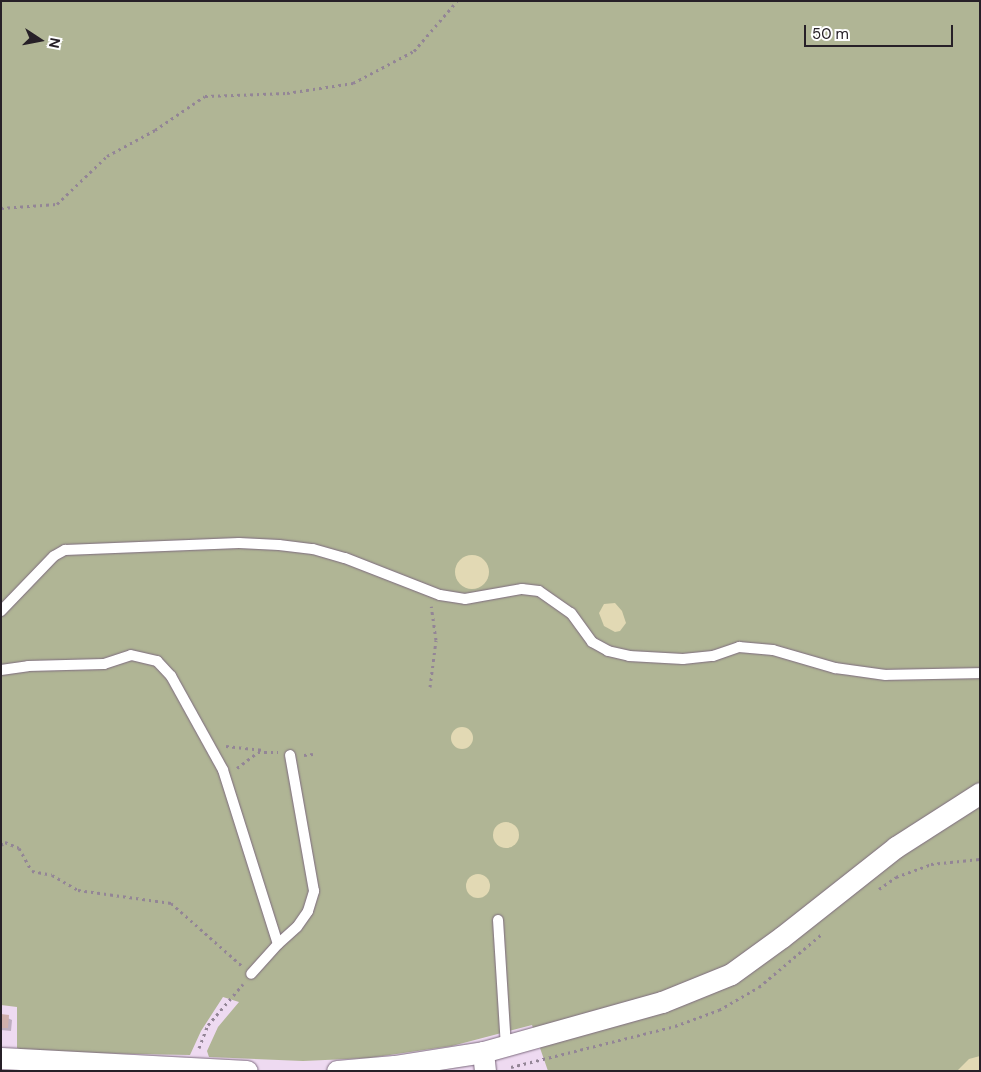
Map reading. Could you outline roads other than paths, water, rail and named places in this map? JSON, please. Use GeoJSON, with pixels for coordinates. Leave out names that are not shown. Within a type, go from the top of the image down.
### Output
{"type":"FeatureCollection","features":[{"type":"Feature","properties":{"kind":"street"},"geometry":{"type":"LineString","coordinates":[[336,1071],[484,1061],[506,1046],[662,1002],[731,974],[782,937],[896,847],[980,793]]}},
{"type":"Feature","properties":{"kind":"street"},"geometry":{"type":"LineString","coordinates":[[1,1058],[247,1071]]}},
{"type":"Feature","properties":{"kind":"lane"},"geometry":{"type":"LineString","coordinates":[[1,612],[54,556],[65,550],[239,543],[313,549],[428,590],[464,599],[522,589],[540,591],[571,614],[592,642],[608,651],[630,656],[683,659],[713,656],[739,647],[773,650],[836,668],[886,675],[980,673]]}},
{"type":"Feature","properties":{"kind":"lane"},"geometry":{"type":"LineString","coordinates":[[1,670],[28,666],[104,664],[132,655],[157,662],[171,676],[226,779],[278,944]]}},
{"type":"Feature","properties":{"kind":"lane"},"geometry":{"type":"LineString","coordinates":[[251,974],[278,944],[298,927],[308,911],[314,891],[290,755]]}},
{"type":"Feature","properties":{"kind":"lane"},"geometry":{"type":"LineString","coordinates":[[498,920],[506,1046]]}}]}
